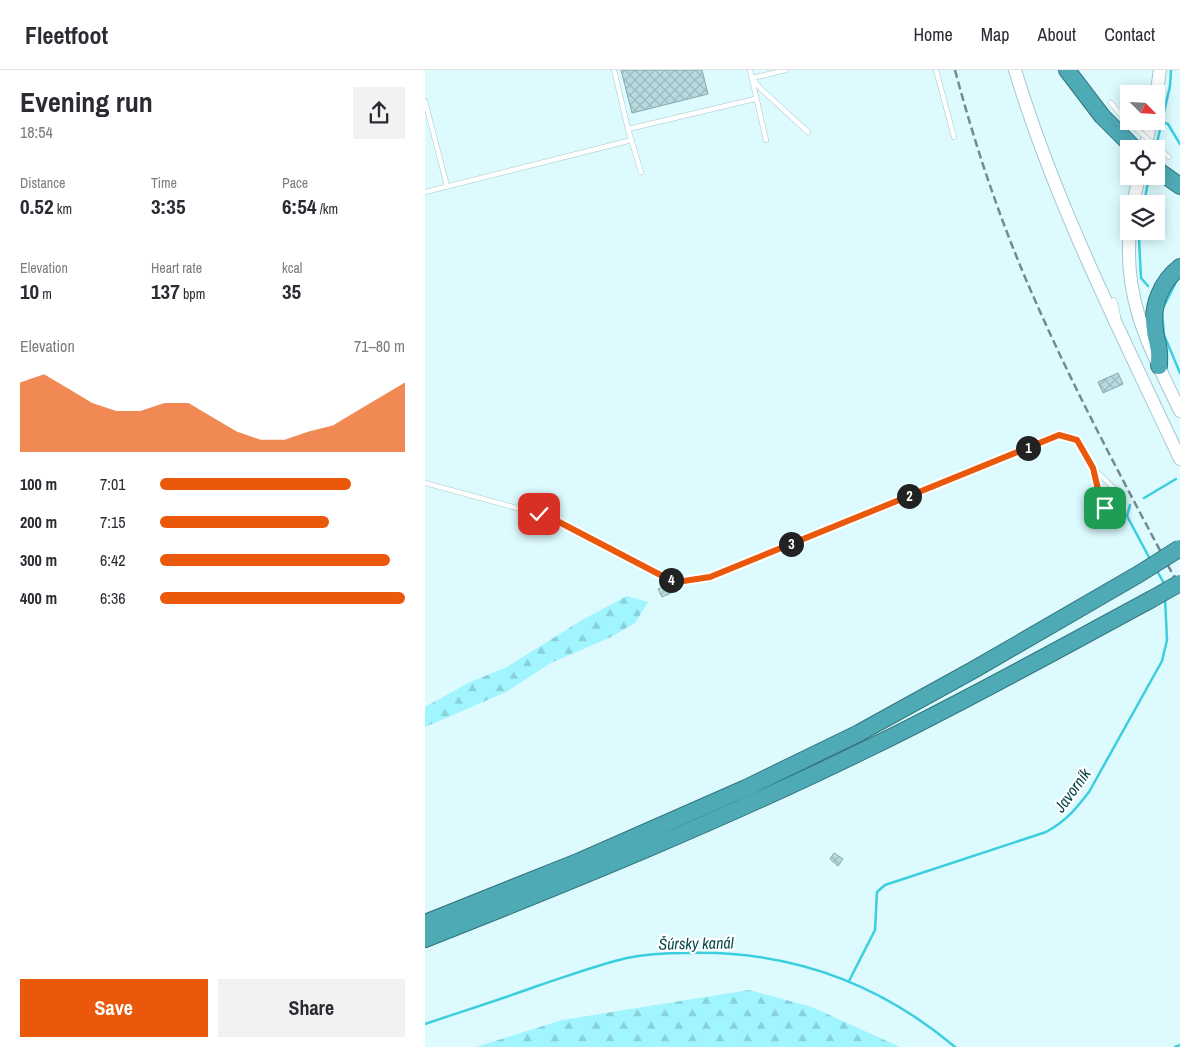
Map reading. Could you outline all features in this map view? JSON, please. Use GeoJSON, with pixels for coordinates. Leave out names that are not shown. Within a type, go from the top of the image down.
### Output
{"type":"FeatureCollection","features":[{"type":"Feature","properties":{"kind":"highway"},"geometry":{"type":"LineString","coordinates":[[1067,70],[1085,95],[1125,140]]}},
{"type":"Feature","properties":{"kind":"highway"},"geometry":{"type":"LineString","coordinates":[[1165,175],[1180,186]]}},
{"type":"Feature","properties":{"kind":"highway"},"geometry":{"type":"LineString","coordinates":[[1159,366],[1159,348],[1155,331],[1157,303],[1162,286],[1180,267]]}},
{"type":"Feature","properties":{"kind":"highway"},"geometry":{"type":"LineString","coordinates":[[425,923],[598,854],[746,788],[841,742],[975,669],[1139,574],[1180,548]]}},
{"type":"Feature","properties":{"kind":"highway"},"geometry":{"type":"LineString","coordinates":[[425,939],[583,877],[751,804],[869,748],[984,690],[1180,583]]}},
{"type":"Feature","properties":{"kind":"main road"},"geometry":{"type":"LineString","coordinates":[[1015,70],[1051,176],[1129,351],[1180,459]]}},
{"type":"Feature","properties":{"kind":"main road"},"geometry":{"type":"LineString","coordinates":[[1158,85],[1160,70]]}},
{"type":"Feature","properties":{"kind":"main road"},"geometry":{"type":"LineString","coordinates":[[1128,240],[1130,278],[1136,312],[1180,411]]}},
{"type":"Feature","properties":{"kind":"lane"},"geometry":{"type":"LineString","coordinates":[[614,70],[628,129],[641,172]]}},
{"type":"Feature","properties":{"kind":"lane"},"geometry":{"type":"LineString","coordinates":[[750,70],[755,99],[766,140]]}},
{"type":"Feature","properties":{"kind":"lane"},"geometry":{"type":"LineString","coordinates":[[752,78],[786,70]]}},
{"type":"Feature","properties":{"kind":"lane"},"geometry":{"type":"LineString","coordinates":[[936,70],[954,137]]}},
{"type":"Feature","properties":{"kind":"lane"},"geometry":{"type":"LineString","coordinates":[[752,78],[761,89],[808,132]]}},
{"type":"Feature","properties":{"kind":"lane"},"geometry":{"type":"LineString","coordinates":[[628,129],[755,99]]}},
{"type":"Feature","properties":{"kind":"lane"},"geometry":{"type":"LineString","coordinates":[[425,101],[447,186]]}},
{"type":"Feature","properties":{"kind":"lane"},"geometry":{"type":"LineString","coordinates":[[1111,103],[1122,116],[1169,157]]}},
{"type":"Feature","properties":{"kind":"lane"},"geometry":{"type":"LineString","coordinates":[[425,192],[632,140]]}},
{"type":"Feature","properties":{"kind":"lane"},"geometry":{"type":"LineString","coordinates":[[1114,300],[1129,351]]}},
{"type":"Feature","properties":{"kind":"lane"},"geometry":{"type":"LineString","coordinates":[[425,483],[539,514],[559,522],[650,570],[677,582],[710,577],[1059,435],[1077,440],[1093,468],[1120,494],[1121,502],[1117,509],[1111,511],[1105,508],[1101,502],[1093,468]]}},
{"type":"Feature","properties":{"kind":"green space"},"geometry":{"type":"Polygon","coordinates":[[[627,596],[648,602],[635,623],[611,637],[551,663],[506,692],[425,727],[425,707],[468,683],[507,667],[582,620],[627,596]]]}},
{"type":"Feature","properties":{"kind":"green space"},"geometry":{"type":"Polygon","coordinates":[[[749,990],[812,1007],[900,1047],[476,1047],[562,1020],[749,990]]]}},
{"type":"Feature","properties":{"kind":"building"},"geometry":{"type":"Polygon","coordinates":[[[621,70],[702,70],[708,94],[632,113],[621,70]]]}},
{"type":"Feature","properties":{"kind":"building"},"geometry":{"type":"Polygon","coordinates":[[[1118,373],[1123,384],[1103,393],[1098,382],[1118,373]]]}},
{"type":"Feature","properties":{"kind":"building"},"geometry":{"type":"Polygon","coordinates":[[[667,585],[671,593],[662,597],[658,589],[667,585]]]}},
{"type":"Feature","properties":{"kind":"building"},"geometry":{"type":"Polygon","coordinates":[[[834,853],[843,859],[838,866],[830,859],[834,853]]]}},
{"type":"Feature","properties":{"kind":"waterway"},"geometry":{"type":"LineString","coordinates":[[1158,140],[1170,86],[1171,70]]}},
{"type":"Feature","properties":{"kind":"waterway"},"geometry":{"type":"LineString","coordinates":[[1165,123],[1168,124],[1180,144]]}},
{"type":"Feature","properties":{"kind":"waterway"},"geometry":{"type":"LineString","coordinates":[[1146,195],[1147,185]]}},
{"type":"Feature","properties":{"kind":"waterway"},"geometry":{"type":"LineString","coordinates":[[1139,240],[1141,278],[1148,286]]}},
{"type":"Feature","properties":{"kind":"waterway"},"geometry":{"type":"LineString","coordinates":[[1164,306],[1176,282]]}},
{"type":"Feature","properties":{"kind":"waterway"},"geometry":{"type":"LineString","coordinates":[[1162,311],[1164,335],[1180,373]]}},
{"type":"Feature","properties":{"kind":"waterway","name":"Javorník"},"geometry":{"type":"LineString","coordinates":[[1144,498],[1176,479]]}},
{"type":"Feature","properties":{"kind":"waterway","name":"Javorník"},"geometry":{"type":"LineString","coordinates":[[1130,505],[1127,516],[1150,559]]}},
{"type":"Feature","properties":{"kind":"waterway","name":"Javorník"},"geometry":{"type":"LineString","coordinates":[[1157,571],[1165,585]]}},
{"type":"Feature","properties":{"kind":"waterway","name":"Javorník"},"geometry":{"type":"LineString","coordinates":[[849,981],[875,930],[877,892],[885,885],[1046,832],[1070,815],[1089,792],[1162,661],[1167,640],[1165,598]]}},
{"type":"Feature","properties":{"kind":"waterway","name":"Šúrsky kanál"},"geometry":{"type":"LineString","coordinates":[[425,1024],[627,958],[687,953],[724,954],[761,957],[796,964],[863,988],[895,1004],[926,1024],[955,1047]]}},
{"type":"Feature","properties":{"kind":"waterway"},"geometry":{"type":"LineString","coordinates":[[1175,1047],[1180,1045]]}},
{"type":"Feature","properties":{"kind":"railway"},"geometry":{"type":"LineString","coordinates":[[955,70],[977,146],[1022,270],[1058,351],[1180,588]]}},
{"type":"Feature","properties":{"kind":"route"},"geometry":{"type":"LineString","coordinates":[[539,514],[559,522],[672,581],[677,582],[710,577],[1059,435],[1069,436],[1077,440],[1093,468],[1101,502],[1105,508]]}}]}
